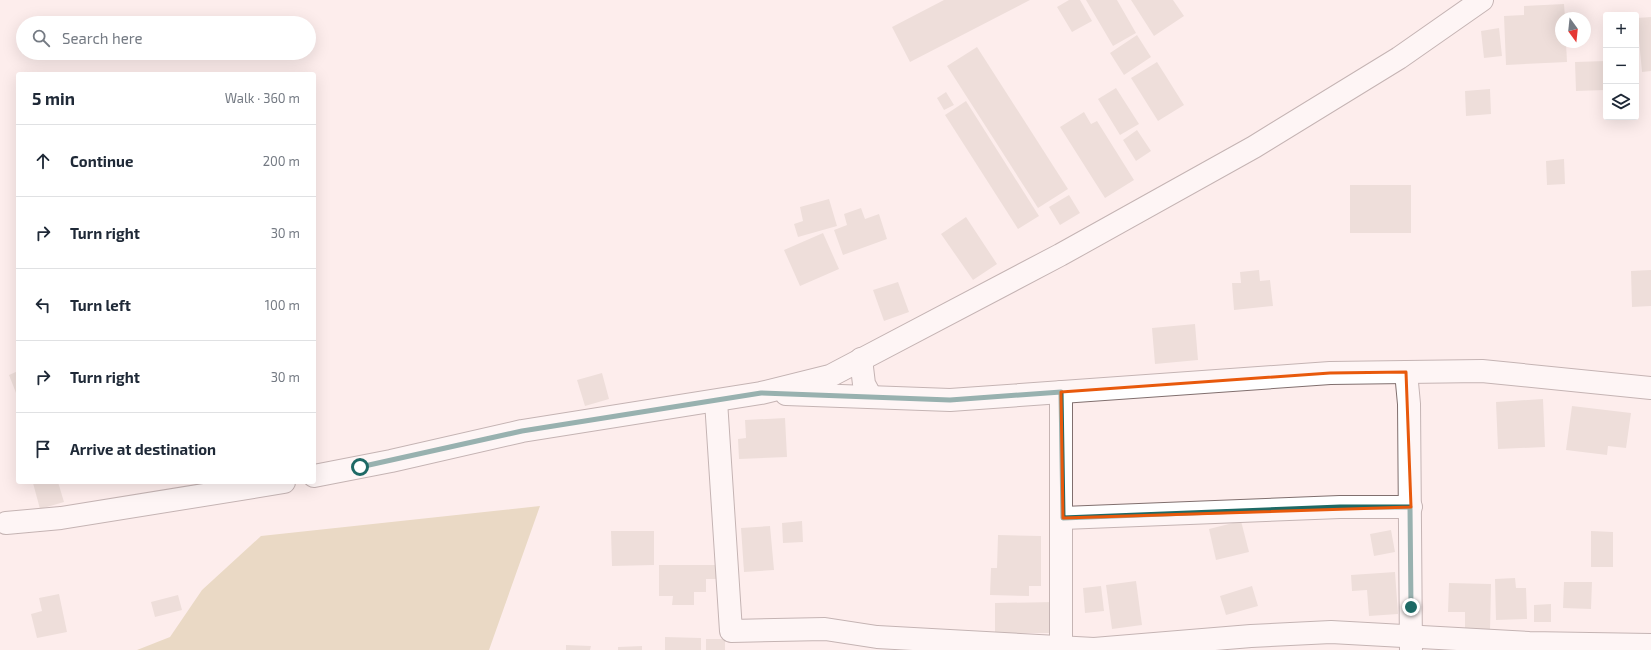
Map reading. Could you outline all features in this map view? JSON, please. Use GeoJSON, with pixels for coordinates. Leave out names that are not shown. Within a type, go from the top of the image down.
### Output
{"type":"FeatureCollection","features":[{"type":"Feature","properties":{"kind":"street"},"geometry":{"type":"LineString","coordinates":[[316,476],[391,461],[522,431],[761,393],[830,376],[1053,258],[1254,148],[1399,58],[1482,0]]}},
{"type":"Feature","properties":{"kind":"street"},"geometry":{"type":"LineString","coordinates":[[860,359],[864,384],[871,397]]}},
{"type":"Feature","properties":{"kind":"street"},"geometry":{"type":"LineString","coordinates":[[761,393],[950,400],[1330,373],[1482,371],[1651,388]]}},
{"type":"Feature","properties":{"kind":"street"},"geometry":{"type":"LineString","coordinates":[[1406,372],[1409,404],[1411,643]]}},
{"type":"Feature","properties":{"kind":"street"},"geometry":{"type":"LineString","coordinates":[[1061,392],[1063,518],[1061,647]]}},
{"type":"Feature","properties":{"kind":"street"},"geometry":{"type":"LineString","coordinates":[[716,401],[731,631],[825,629],[876,637],[1094,648],[1251,636],[1331,632],[1411,643],[1651,645]]}},
{"type":"Feature","properties":{"kind":"street"},"geometry":{"type":"LineString","coordinates":[[6,523],[61,518],[272,484]]}},
{"type":"Feature","properties":{"kind":"street"},"geometry":{"type":"LineString","coordinates":[[1063,518],[1340,507],[1410,507]]}},
{"type":"Feature","properties":{"kind":"highlighted area"},"geometry":{"type":"Polygon","coordinates":[[[1406,372],[1411,507],[1063,518],[1061,392],[1330,373],[1406,372]]]}},
{"type":"Feature","properties":{"kind":"shaded area"},"geometry":{"type":"Polygon","coordinates":[[[540,506],[489,650],[137,650],[170,637],[202,590],[261,536],[540,506]]]}},
{"type":"Feature","properties":{"kind":"building"},"geometry":{"type":"Polygon","coordinates":[[[944,0],[1030,0],[910,62],[892,27],[944,0]]]}},
{"type":"Feature","properties":{"kind":"building"},"geometry":{"type":"Polygon","coordinates":[[[1069,0],[1080,0],[1092,21],[1072,32],[1057,7],[1069,0]]]}},
{"type":"Feature","properties":{"kind":"building"},"geometry":{"type":"Polygon","coordinates":[[[1086,0],[1117,0],[1136,33],[1113,46],[1086,0]]]}},
{"type":"Feature","properties":{"kind":"building"},"geometry":{"type":"Polygon","coordinates":[[[1131,0],[1173,0],[1184,16],[1154,36],[1131,0]]]}},
{"type":"Feature","properties":{"kind":"building"},"geometry":{"type":"Polygon","coordinates":[[[1564,4],[1565,12],[1555,12],[1555,48],[1566,48],[1567,62],[1506,65],[1504,16],[1524,15],[1524,6],[1564,4]]]}},
{"type":"Feature","properties":{"kind":"building"},"geometry":{"type":"Polygon","coordinates":[[[1651,17],[1651,71],[1642,72],[1639,40],[1639,18],[1651,17]]]}},
{"type":"Feature","properties":{"kind":"building"},"geometry":{"type":"Polygon","coordinates":[[[1499,28],[1502,56],[1484,58],[1481,31],[1499,28]]]}},
{"type":"Feature","properties":{"kind":"building"},"geometry":{"type":"Polygon","coordinates":[[[1137,35],[1151,57],[1124,75],[1110,53],[1137,35]]]}},
{"type":"Feature","properties":{"kind":"building"},"geometry":{"type":"Polygon","coordinates":[[[977,47],[1068,189],[1038,208],[947,66],[977,47]]]}},
{"type":"Feature","properties":{"kind":"building"},"geometry":{"type":"Polygon","coordinates":[[[1603,61],[1603,90],[1576,91],[1575,62],[1603,61]]]}},
{"type":"Feature","properties":{"kind":"building"},"geometry":{"type":"Polygon","coordinates":[[[1157,62],[1184,105],[1158,121],[1131,78],[1157,62]]]}},
{"type":"Feature","properties":{"kind":"building"},"geometry":{"type":"Polygon","coordinates":[[[1116,88],[1139,124],[1120,135],[1098,99],[1116,88]]]}},
{"type":"Feature","properties":{"kind":"building"},"geometry":{"type":"Polygon","coordinates":[[[1490,89],[1491,114],[1466,116],[1465,91],[1490,89]]]}},
{"type":"Feature","properties":{"kind":"building"},"geometry":{"type":"Polygon","coordinates":[[[946,92],[954,105],[944,110],[937,98],[946,92]]]}},
{"type":"Feature","properties":{"kind":"building"},"geometry":{"type":"Polygon","coordinates":[[[966,101],[1039,216],[1018,229],[945,115],[966,101]]]}},
{"type":"Feature","properties":{"kind":"building"},"geometry":{"type":"Polygon","coordinates":[[[1084,112],[1091,124],[1097,121],[1134,180],[1105,198],[1060,127],[1084,112]]]}},
{"type":"Feature","properties":{"kind":"building"},"geometry":{"type":"Polygon","coordinates":[[[1137,130],[1151,151],[1136,161],[1123,140],[1137,130]]]}},
{"type":"Feature","properties":{"kind":"building"},"geometry":{"type":"Polygon","coordinates":[[[1564,159],[1565,184],[1547,185],[1546,161],[1564,159]]]}},
{"type":"Feature","properties":{"kind":"building"},"geometry":{"type":"Polygon","coordinates":[[[1350,185],[1411,185],[1411,233],[1350,233],[1350,185]]]}},
{"type":"Feature","properties":{"kind":"building"},"geometry":{"type":"Polygon","coordinates":[[[1069,195],[1080,213],[1060,225],[1049,207],[1069,195]]]}},
{"type":"Feature","properties":{"kind":"building"},"geometry":{"type":"Polygon","coordinates":[[[829,199],[837,226],[798,237],[794,224],[803,221],[800,207],[829,199]]]}},
{"type":"Feature","properties":{"kind":"building"},"geometry":{"type":"Polygon","coordinates":[[[861,208],[865,219],[879,214],[887,239],[843,255],[834,230],[847,225],[844,214],[861,208]]]}},
{"type":"Feature","properties":{"kind":"building"},"geometry":{"type":"Polygon","coordinates":[[[966,217],[997,264],[973,280],[941,234],[966,217]]]}},
{"type":"Feature","properties":{"kind":"building"},"geometry":{"type":"Polygon","coordinates":[[[823,233],[839,269],[800,286],[784,250],[823,233]]]}},
{"type":"Feature","properties":{"kind":"building"},"geometry":{"type":"Polygon","coordinates":[[[1259,270],[1260,281],[1270,280],[1273,306],[1234,310],[1232,283],[1241,283],[1240,272],[1259,270]]]}},
{"type":"Feature","properties":{"kind":"building"},"geometry":{"type":"Polygon","coordinates":[[[1651,270],[1651,306],[1632,307],[1631,271],[1651,270]]]}},
{"type":"Feature","properties":{"kind":"building"},"geometry":{"type":"Polygon","coordinates":[[[898,282],[909,312],[884,321],[873,290],[898,282]]]}},
{"type":"Feature","properties":{"kind":"building"},"geometry":{"type":"Polygon","coordinates":[[[1195,324],[1198,360],[1155,364],[1152,328],[1195,324]]]}},
{"type":"Feature","properties":{"kind":"building"},"geometry":{"type":"Polygon","coordinates":[[[16,372],[16,393],[9,375],[16,372]]]}},
{"type":"Feature","properties":{"kind":"building"},"geometry":{"type":"Polygon","coordinates":[[[602,373],[609,399],[585,406],[577,380],[602,373]]]}},
{"type":"Feature","properties":{"kind":"building"},"geometry":{"type":"Polygon","coordinates":[[[1543,399],[1545,447],[1498,449],[1496,402],[1543,399]]]}},
{"type":"Feature","properties":{"kind":"building"},"geometry":{"type":"Polygon","coordinates":[[[1572,406],[1631,413],[1626,448],[1608,446],[1607,455],[1566,450],[1572,406]]]}},
{"type":"Feature","properties":{"kind":"building"},"geometry":{"type":"Polygon","coordinates":[[[785,418],[787,457],[739,459],[738,439],[746,438],[745,420],[785,418]]]}},
{"type":"Feature","properties":{"kind":"building"},"geometry":{"type":"Polygon","coordinates":[[[33,484],[59,484],[64,502],[40,509],[33,484]]]}},
{"type":"Feature","properties":{"kind":"building"},"geometry":{"type":"Polygon","coordinates":[[[802,521],[803,542],[783,543],[782,523],[802,521]]]}},
{"type":"Feature","properties":{"kind":"building"},"geometry":{"type":"Polygon","coordinates":[[[1241,521],[1249,552],[1216,560],[1209,529],[1241,521]]]}},
{"type":"Feature","properties":{"kind":"building"},"geometry":{"type":"Polygon","coordinates":[[[770,526],[774,570],[744,572],[741,528],[770,526]]]}},
{"type":"Feature","properties":{"kind":"building"},"geometry":{"type":"Polygon","coordinates":[[[1391,530],[1395,552],[1374,556],[1370,534],[1391,530]]]}},
{"type":"Feature","properties":{"kind":"building"},"geometry":{"type":"Polygon","coordinates":[[[611,531],[654,531],[654,565],[612,566],[611,531]]]}},
{"type":"Feature","properties":{"kind":"building"},"geometry":{"type":"Polygon","coordinates":[[[1591,531],[1613,532],[1613,567],[1591,567],[1591,531]]]}},
{"type":"Feature","properties":{"kind":"building"},"geometry":{"type":"Polygon","coordinates":[[[998,535],[1041,536],[1041,586],[1029,586],[1029,596],[990,595],[991,568],[997,568],[998,535]]]}},
{"type":"Feature","properties":{"kind":"building"},"geometry":{"type":"Polygon","coordinates":[[[659,565],[717,565],[716,579],[706,579],[706,592],[694,592],[694,605],[672,605],[673,596],[659,596],[659,565]]]}},
{"type":"Feature","properties":{"kind":"building"},"geometry":{"type":"Polygon","coordinates":[[[1395,572],[1398,614],[1369,616],[1367,590],[1352,591],[1351,575],[1395,572]]]}},
{"type":"Feature","properties":{"kind":"building"},"geometry":{"type":"Polygon","coordinates":[[[1515,578],[1516,588],[1526,588],[1527,619],[1496,620],[1495,579],[1515,578]]]}},
{"type":"Feature","properties":{"kind":"building"},"geometry":{"type":"Polygon","coordinates":[[[1136,581],[1142,625],[1112,629],[1106,585],[1136,581]]]}},
{"type":"Feature","properties":{"kind":"building"},"geometry":{"type":"Polygon","coordinates":[[[1564,582],[1592,582],[1591,609],[1563,608],[1564,582]]]}},
{"type":"Feature","properties":{"kind":"building"},"geometry":{"type":"Polygon","coordinates":[[[1449,583],[1491,584],[1490,632],[1465,631],[1465,612],[1448,612],[1449,583]]]}},
{"type":"Feature","properties":{"kind":"building"},"geometry":{"type":"Polygon","coordinates":[[[1101,586],[1104,611],[1085,613],[1083,588],[1101,586]]]}},
{"type":"Feature","properties":{"kind":"building"},"geometry":{"type":"Polygon","coordinates":[[[1252,586],[1258,606],[1226,615],[1220,596],[1252,586]]]}},
{"type":"Feature","properties":{"kind":"building"},"geometry":{"type":"Polygon","coordinates":[[[59,594],[67,632],[37,638],[31,614],[42,611],[39,598],[59,594]]]}},
{"type":"Feature","properties":{"kind":"building"},"geometry":{"type":"Polygon","coordinates":[[[178,595],[182,610],[155,617],[151,602],[178,595]]]}},
{"type":"Feature","properties":{"kind":"building"},"geometry":{"type":"Polygon","coordinates":[[[1054,602],[1054,633],[995,633],[995,603],[1054,602]]]}},
{"type":"Feature","properties":{"kind":"building"},"geometry":{"type":"Polygon","coordinates":[[[1551,604],[1551,622],[1534,622],[1534,605],[1551,604]]]}},
{"type":"Feature","properties":{"kind":"building"},"geometry":{"type":"Polygon","coordinates":[[[665,637],[701,638],[701,650],[665,650],[665,637]]]}},
{"type":"Feature","properties":{"kind":"building"},"geometry":{"type":"Polygon","coordinates":[[[706,639],[725,639],[725,650],[706,650],[706,639]]]}},
{"type":"Feature","properties":{"kind":"building"},"geometry":{"type":"Polygon","coordinates":[[[566,645],[591,646],[590,650],[566,650],[566,645]]]}},
{"type":"Feature","properties":{"kind":"building"},"geometry":{"type":"Polygon","coordinates":[[[642,646],[642,650],[618,650],[618,647],[642,646]]]}},
{"type":"Feature","properties":{"kind":"route"},"geometry":{"type":"LineString","coordinates":[[360,467],[522,431],[761,393],[950,400],[1061,392],[1063,518],[1340,507],[1410,507],[1411,607]]}}]}
